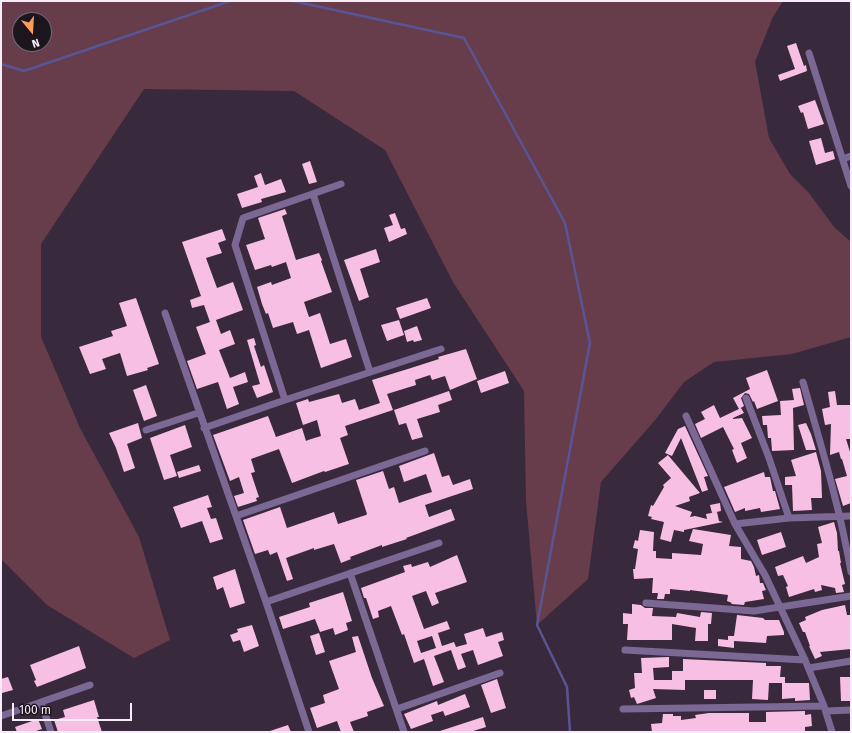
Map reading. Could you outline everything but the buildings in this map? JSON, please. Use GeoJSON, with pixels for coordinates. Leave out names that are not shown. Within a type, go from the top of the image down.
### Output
{"type":"FeatureCollection","features":[{"type":"Feature","properties":{"kind":"street"},"geometry":{"type":"LineString","coordinates":[[809,53],[851,186]]}},
{"type":"Feature","properties":{"kind":"street"},"geometry":{"type":"LineString","coordinates":[[842,159],[851,156]]}},
{"type":"Feature","properties":{"kind":"street"},"geometry":{"type":"LineString","coordinates":[[285,400],[235,245],[243,218],[341,184]]}},
{"type":"Feature","properties":{"kind":"street"},"geometry":{"type":"LineString","coordinates":[[313,194],[370,372]]}},
{"type":"Feature","properties":{"kind":"street"},"geometry":{"type":"LineString","coordinates":[[164,313],[198,413],[266,602],[309,732]]}},
{"type":"Feature","properties":{"kind":"street"},"geometry":{"type":"LineString","coordinates":[[204,428],[441,349]]}},
{"type":"Feature","properties":{"kind":"street"},"geometry":{"type":"LineString","coordinates":[[803,382],[839,516],[851,572]]}},
{"type":"Feature","properties":{"kind":"street"},"geometry":{"type":"LineString","coordinates":[[746,398],[769,458],[789,518]]}},
{"type":"Feature","properties":{"kind":"street"},"geometry":{"type":"LineString","coordinates":[[146,430],[198,413]]}},
{"type":"Feature","properties":{"kind":"street"},"geometry":{"type":"LineString","coordinates":[[686,416],[735,524],[756,560],[806,660],[825,709],[832,732]]}},
{"type":"Feature","properties":{"kind":"street"},"geometry":{"type":"LineString","coordinates":[[236,516],[425,451]]}},
{"type":"Feature","properties":{"kind":"street"},"geometry":{"type":"LineString","coordinates":[[735,524],[789,518],[851,516]]}},
{"type":"Feature","properties":{"kind":"street"},"geometry":{"type":"LineString","coordinates":[[266,602],[439,543]]}},
{"type":"Feature","properties":{"kind":"street"},"geometry":{"type":"LineString","coordinates":[[350,573],[404,732]]}},
{"type":"Feature","properties":{"kind":"street"},"geometry":{"type":"LineString","coordinates":[[646,602],[754,611],[851,596]]}},
{"type":"Feature","properties":{"kind":"street"},"geometry":{"type":"LineString","coordinates":[[625,650],[806,660]]}},
{"type":"Feature","properties":{"kind":"street"},"geometry":{"type":"LineString","coordinates":[[809,668],[851,661]]}},
{"type":"Feature","properties":{"kind":"street"},"geometry":{"type":"LineString","coordinates":[[397,708],[500,673]]}},
{"type":"Feature","properties":{"kind":"street"},"geometry":{"type":"LineString","coordinates":[[1,716],[90,685]]}},
{"type":"Feature","properties":{"kind":"street"},"geometry":{"type":"LineString","coordinates":[[40,702],[50,732]]}},
{"type":"Feature","properties":{"kind":"street"},"geometry":{"type":"LineString","coordinates":[[623,709],[851,710]]}},
{"type":"Feature","properties":{"kind":"shaded area"},"geometry":{"type":"Polygon","coordinates":[[[1,1],[783,1],[772,19],[755,62],[769,138],[790,174],[809,193],[834,227],[851,242],[851,337],[792,354],[714,362],[684,382],[656,419],[601,482],[588,579],[537,625],[526,501],[524,391],[453,282],[385,150],[294,91],[144,89],[41,244],[41,337],[80,428],[139,537],[170,640],[134,658],[47,605],[1,559],[1,1]]]}},
{"type":"Feature","properties":{"kind":"waterway"},"geometry":{"type":"LineString","coordinates":[[1,64],[24,71],[230,1]]}},
{"type":"Feature","properties":{"kind":"waterway"},"geometry":{"type":"LineString","coordinates":[[293,1],[464,38],[565,223],[590,343],[537,625],[567,687],[570,732]]}}]}
